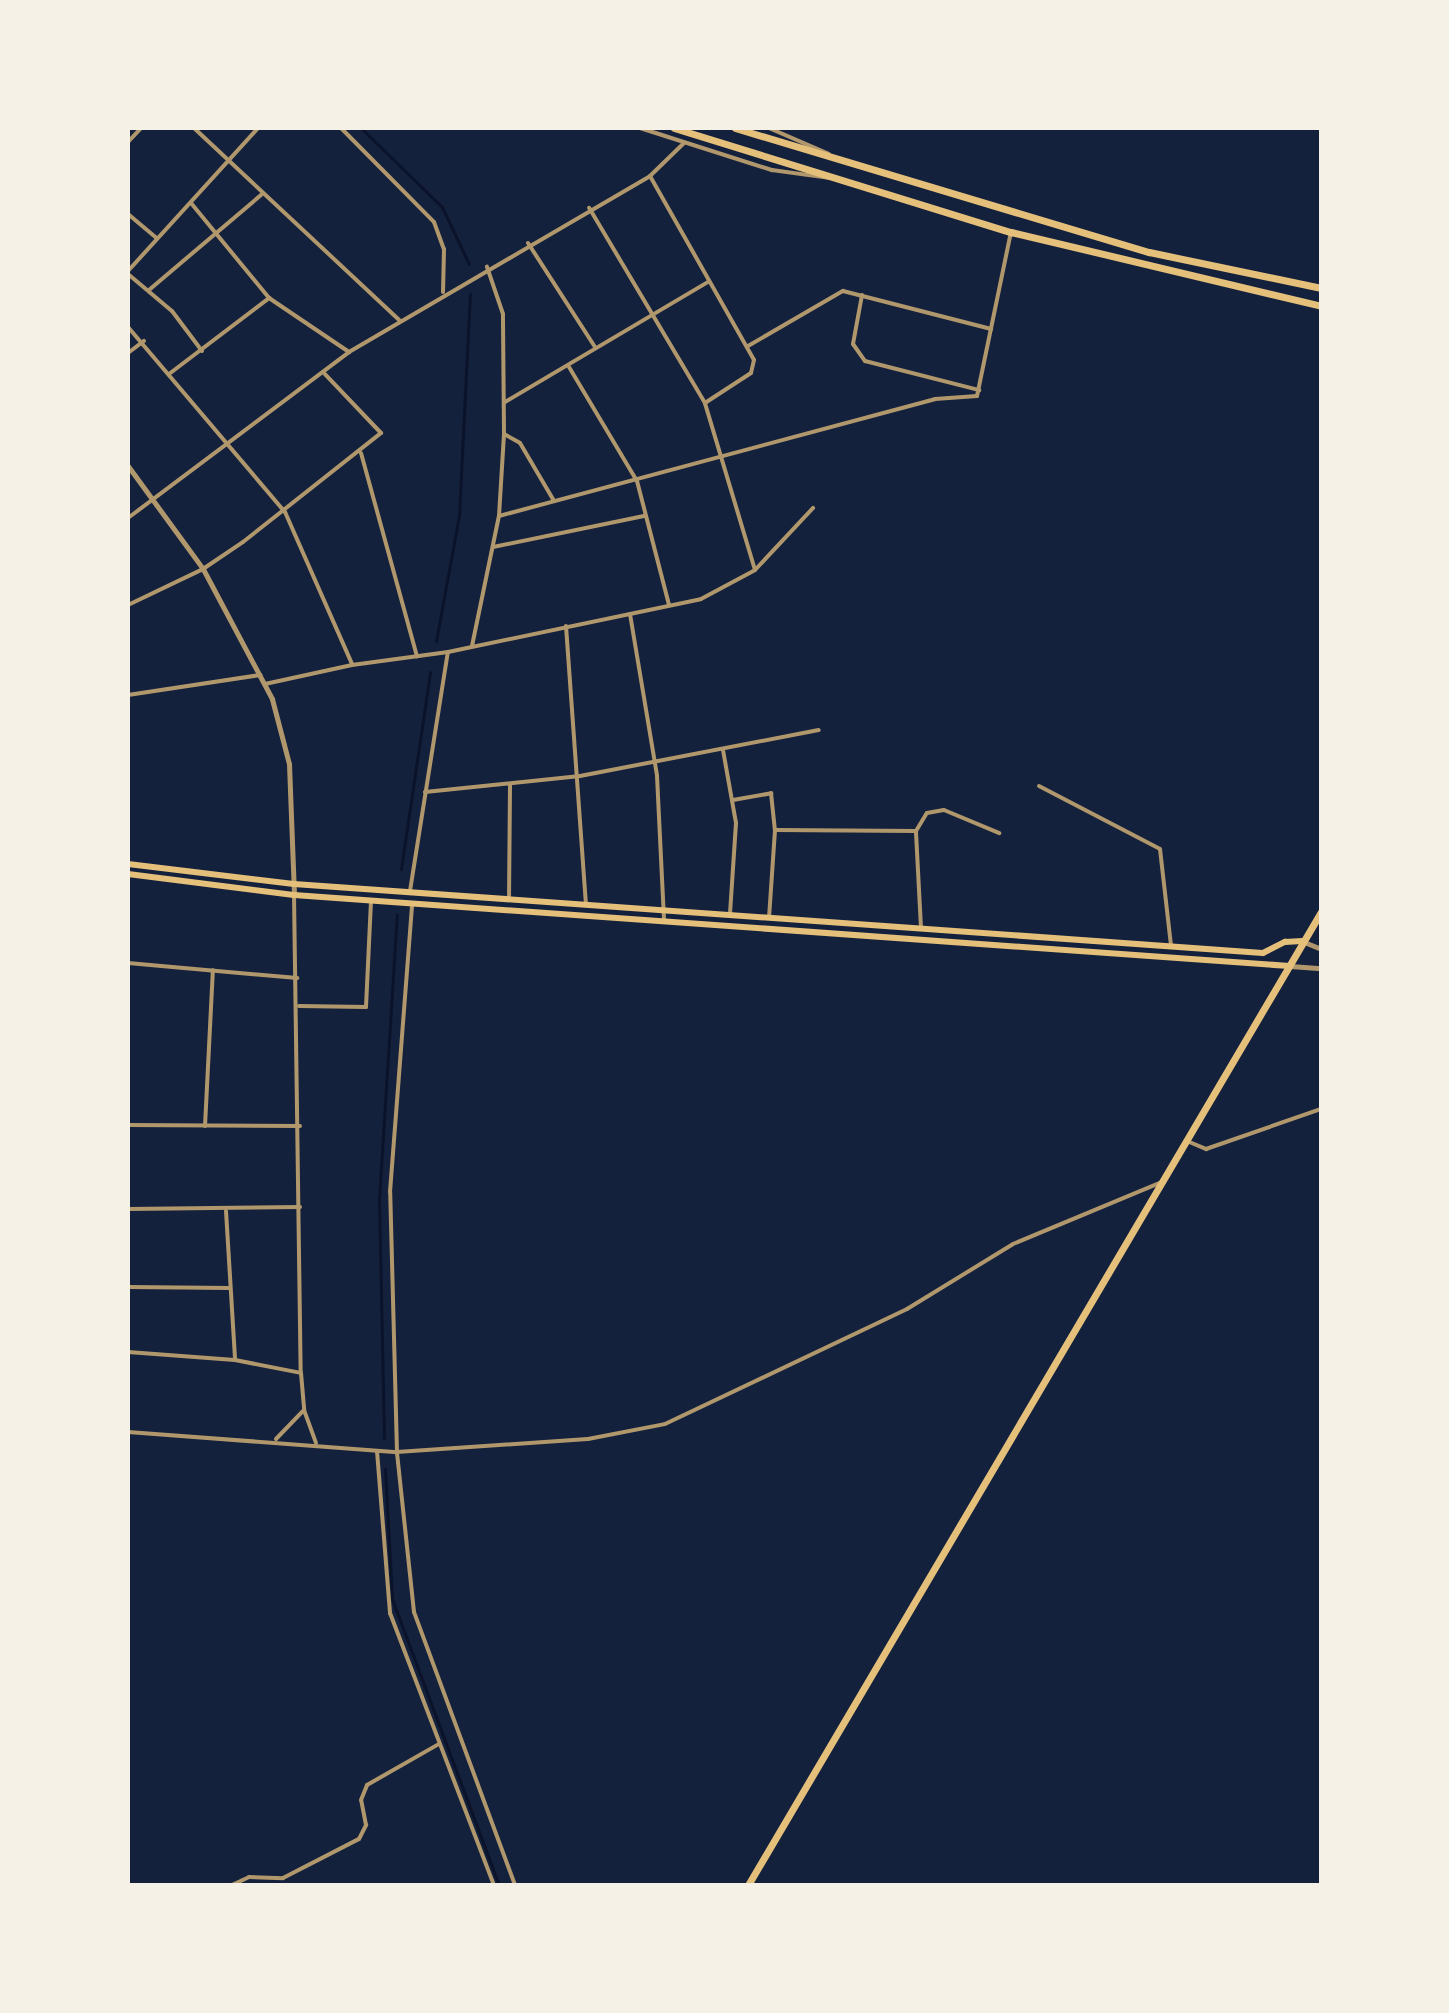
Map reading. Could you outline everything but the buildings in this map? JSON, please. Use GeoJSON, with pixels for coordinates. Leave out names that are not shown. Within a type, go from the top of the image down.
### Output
{"type":"FeatureCollection","features":[{"type":"Feature","properties":{"kind":"main road"},"geometry":{"type":"LineString","coordinates":[[674,128],[1011,232],[1321,306]]}},
{"type":"Feature","properties":{"kind":"main road"},"geometry":{"type":"LineString","coordinates":[[735,128],[1149,252],[1321,288]]}},
{"type":"Feature","properties":{"kind":"main road"},"geometry":{"type":"LineString","coordinates":[[128,864],[294,884],[1263,953],[1285,942],[1302,941]]}},
{"type":"Feature","properties":{"kind":"main road"},"geometry":{"type":"LineString","coordinates":[[128,874],[294,895],[1289,966]]}},
{"type":"Feature","properties":{"kind":"main road"},"geometry":{"type":"LineString","coordinates":[[748,1885],[1164,1181],[1302,941],[1318,922],[1321,912]]}},
{"type":"Feature","properties":{"kind":"street"},"geometry":{"type":"LineString","coordinates":[[128,142],[141,128]]}},
{"type":"Feature","properties":{"kind":"street"},"geometry":{"type":"LineString","coordinates":[[194,128],[399,320]]}},
{"type":"Feature","properties":{"kind":"street"},"geometry":{"type":"LineString","coordinates":[[202,351],[149,290],[128,272],[258,128]]}},
{"type":"Feature","properties":{"kind":"street"},"geometry":{"type":"LineString","coordinates":[[341,128],[434,222],[444,249],[443,292]]}},
{"type":"Feature","properties":{"kind":"street"},"geometry":{"type":"LineString","coordinates":[[640,128],[795,176],[834,177]]}},
{"type":"Feature","properties":{"kind":"street"},"geometry":{"type":"LineString","coordinates":[[769,128],[806,140],[833,158]]}},
{"type":"Feature","properties":{"kind":"street"},"geometry":{"type":"LineString","coordinates":[[128,518],[349,352],[443,292],[650,176],[684,143]]}},
{"type":"Feature","properties":{"kind":"street"},"geometry":{"type":"LineString","coordinates":[[650,176],[708,282],[748,346],[754,365],[751,373],[705,403]]}},
{"type":"Feature","properties":{"kind":"street"},"geometry":{"type":"LineString","coordinates":[[149,290],[262,194]]}},
{"type":"Feature","properties":{"kind":"street"},"geometry":{"type":"LineString","coordinates":[[191,203],[269,298],[349,352]]}},
{"type":"Feature","properties":{"kind":"street"},"geometry":{"type":"LineString","coordinates":[[589,208],[705,403],[755,570]]}},
{"type":"Feature","properties":{"kind":"street"},"geometry":{"type":"LineString","coordinates":[[128,214],[158,239]]}},
{"type":"Feature","properties":{"kind":"street"},"geometry":{"type":"LineString","coordinates":[[499,516],[935,399],[977,396],[1011,232]]}},
{"type":"Feature","properties":{"kind":"street"},"geometry":{"type":"LineString","coordinates":[[528,243],[595,347]]}},
{"type":"Feature","properties":{"kind":"street"},"geometry":{"type":"LineString","coordinates":[[472,646],[499,516],[504,434],[502,301],[487,267]]}},
{"type":"Feature","properties":{"kind":"street"},"geometry":{"type":"LineString","coordinates":[[505,402],[569,367],[595,347],[708,282]]}},
{"type":"Feature","properties":{"kind":"street"},"geometry":{"type":"LineString","coordinates":[[748,346],[843,291],[991,329]]}},
{"type":"Feature","properties":{"kind":"street"},"geometry":{"type":"LineString","coordinates":[[862,295],[853,344],[865,361],[979,390]]}},
{"type":"Feature","properties":{"kind":"street"},"geometry":{"type":"LineString","coordinates":[[169,374],[269,298]]}},
{"type":"Feature","properties":{"kind":"street"},"geometry":{"type":"LineString","coordinates":[[128,327],[144,341],[285,512],[352,665]]}},
{"type":"Feature","properties":{"kind":"street"},"geometry":{"type":"LineString","coordinates":[[128,353],[144,341]]}},
{"type":"Feature","properties":{"kind":"street"},"geometry":{"type":"LineString","coordinates":[[569,367],[637,481],[669,606]]}},
{"type":"Feature","properties":{"kind":"street"},"geometry":{"type":"LineString","coordinates":[[128,605],[203,569],[285,512],[361,453],[381,433],[323,372]]}},
{"type":"Feature","properties":{"kind":"street"},"geometry":{"type":"LineString","coordinates":[[504,434],[520,443],[554,502]]}},
{"type":"Feature","properties":{"kind":"street"},"geometry":{"type":"LineString","coordinates":[[361,453],[417,656]]}},
{"type":"Feature","properties":{"kind":"street"},"geometry":{"type":"LineString","coordinates":[[128,466],[155,497],[203,569],[261,675],[289,764],[299,1006],[301,1373],[304,1410],[316,1443]]}},
{"type":"Feature","properties":{"kind":"street"},"geometry":{"type":"LineString","coordinates":[[265,684],[352,665],[448,652],[715,594],[755,570],[813,508]]}},
{"type":"Feature","properties":{"kind":"street"},"geometry":{"type":"LineString","coordinates":[[493,547],[644,516]]}},
{"type":"Feature","properties":{"kind":"street"},"geometry":{"type":"LineString","coordinates":[[630,614],[654,761],[664,921]]}},
{"type":"Feature","properties":{"kind":"street"},"geometry":{"type":"LineString","coordinates":[[566,626],[580,776],[586,905]]}},
{"type":"Feature","properties":{"kind":"street"},"geometry":{"type":"LineString","coordinates":[[410,891],[448,652]]}},
{"type":"Feature","properties":{"kind":"street"},"geometry":{"type":"LineString","coordinates":[[128,695],[261,675]]}},
{"type":"Feature","properties":{"kind":"street"},"geometry":{"type":"LineString","coordinates":[[425,792],[580,776],[819,730]]}},
{"type":"Feature","properties":{"kind":"street"},"geometry":{"type":"LineString","coordinates":[[723,749],[736,823],[730,914]]}},
{"type":"Feature","properties":{"kind":"street"},"geometry":{"type":"LineString","coordinates":[[509,900],[510,784]]}},
{"type":"Feature","properties":{"kind":"street"},"geometry":{"type":"LineString","coordinates":[[1039,786],[1160,849],[1171,946]]}},
{"type":"Feature","properties":{"kind":"street"},"geometry":{"type":"LineString","coordinates":[[733,800],[771,793],[775,830],[769,917]]}},
{"type":"Feature","properties":{"kind":"street"},"geometry":{"type":"LineString","coordinates":[[921,928],[916,831],[927,813],[944,810],[999,833]]}},
{"type":"Feature","properties":{"kind":"street"},"geometry":{"type":"LineString","coordinates":[[775,830],[916,831]]}},
{"type":"Feature","properties":{"kind":"street"},"geometry":{"type":"LineString","coordinates":[[299,1006],[366,1007],[371,901]]}},
{"type":"Feature","properties":{"kind":"street"},"geometry":{"type":"LineString","coordinates":[[412,903],[390,1192],[397,1452],[414,1612],[515,1885]]}},
{"type":"Feature","properties":{"kind":"street"},"geometry":{"type":"LineString","coordinates":[[1302,941],[1321,949]]}},
{"type":"Feature","properties":{"kind":"street"},"geometry":{"type":"LineString","coordinates":[[128,963],[297,978]]}},
{"type":"Feature","properties":{"kind":"street"},"geometry":{"type":"LineString","coordinates":[[1289,966],[1321,968]]}},
{"type":"Feature","properties":{"kind":"street"},"geometry":{"type":"LineString","coordinates":[[205,1126],[213,970]]}},
{"type":"Feature","properties":{"kind":"street"},"geometry":{"type":"LineString","coordinates":[[1187,1141],[1206,1149],[1321,1109]]}},
{"type":"Feature","properties":{"kind":"street"},"geometry":{"type":"LineString","coordinates":[[128,1125],[300,1126]]}},
{"type":"Feature","properties":{"kind":"street"},"geometry":{"type":"LineString","coordinates":[[128,1432],[276,1439],[397,1452],[588,1439],[665,1424],[907,1309],[1013,1244],[1164,1181]]}},
{"type":"Feature","properties":{"kind":"street"},"geometry":{"type":"LineString","coordinates":[[128,1209],[300,1207]]}},
{"type":"Feature","properties":{"kind":"street"},"geometry":{"type":"LineString","coordinates":[[226,1210],[235,1360]]}},
{"type":"Feature","properties":{"kind":"street"},"geometry":{"type":"LineString","coordinates":[[128,1287],[230,1288]]}},
{"type":"Feature","properties":{"kind":"street"},"geometry":{"type":"LineString","coordinates":[[128,1352],[235,1360],[301,1373]]}},
{"type":"Feature","properties":{"kind":"street"},"geometry":{"type":"LineString","coordinates":[[276,1439],[304,1410]]}},
{"type":"Feature","properties":{"kind":"street"},"geometry":{"type":"LineString","coordinates":[[377,1451],[387,1603],[494,1885]]}},
{"type":"Feature","properties":{"kind":"street"},"geometry":{"type":"LineString","coordinates":[[232,1885],[249,1877],[283,1878],[359,1839],[366,1825],[361,1800],[364,1788],[439,1744]]}},
{"type":"Feature","properties":{"kind":"waterway"},"geometry":{"type":"LineString","coordinates":[[361,128],[442,207],[469,264]]}},
{"type":"Feature","properties":{"kind":"waterway"},"geometry":{"type":"LineString","coordinates":[[436,641],[459,516],[470,294]]}},
{"type":"Feature","properties":{"kind":"waterway"},"geometry":{"type":"LineString","coordinates":[[401,869],[430,672]]}},
{"type":"Feature","properties":{"kind":"waterway"},"geometry":{"type":"LineString","coordinates":[[384,1438],[379,1199],[397,915]]}},
{"type":"Feature","properties":{"kind":"waterway"},"geometry":{"type":"LineString","coordinates":[[385,1469],[392,1599],[499,1885]]}}]}
